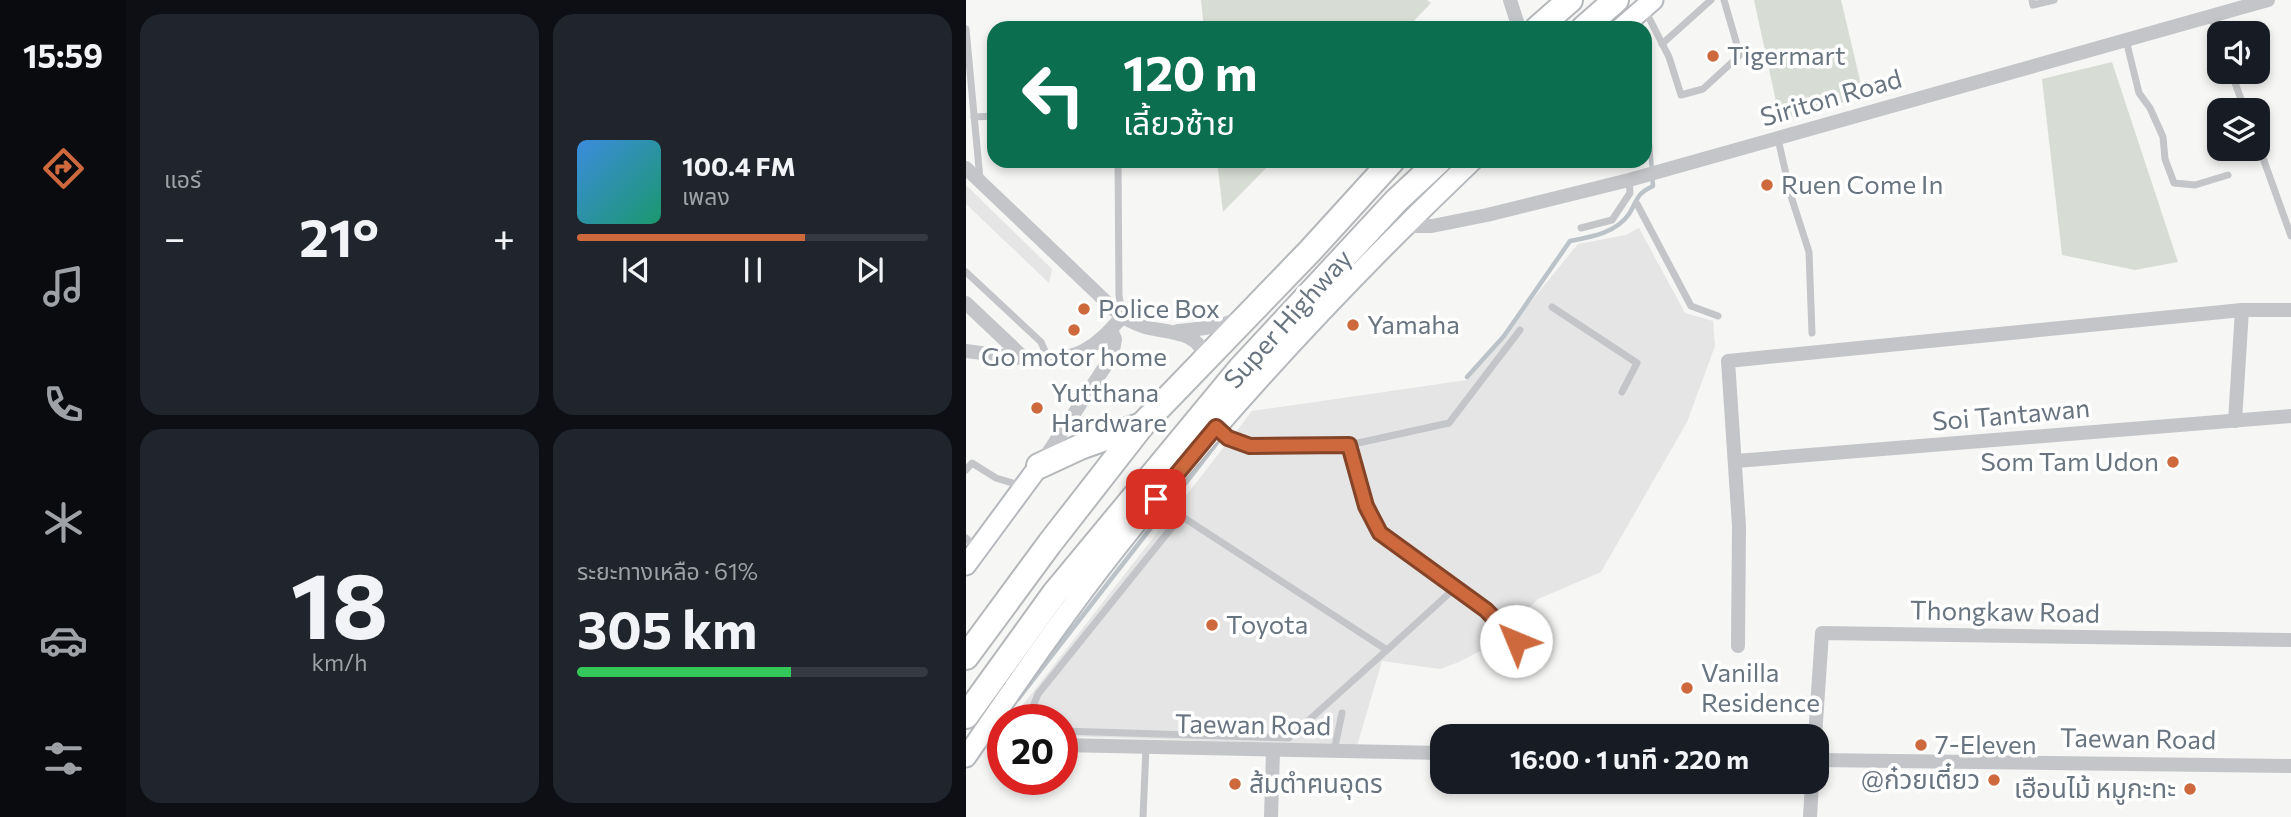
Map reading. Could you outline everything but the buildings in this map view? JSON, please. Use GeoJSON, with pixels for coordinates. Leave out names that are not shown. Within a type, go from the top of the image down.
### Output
{"type":"FeatureCollection","features":[{"type":"Feature","properties":{"kind":"highway"},"geometry":{"type":"LineString","coordinates":[[1546,21],[1570,0]]}},
{"type":"Feature","properties":{"kind":"highway"},"geometry":{"type":"LineString","coordinates":[[1592,21],[1616,0]]}},
{"type":"Feature","properties":{"kind":"highway","name":"Super Highway"},"geometry":{"type":"LineString","coordinates":[[966,657],[1142,425],[1385,168]]}},
{"type":"Feature","properties":{"kind":"highway","name":"Super Highway"},"geometry":{"type":"LineString","coordinates":[[966,716],[1054,594],[1241,368],[1396,201],[1431,168]]}},
{"type":"Feature","properties":{"kind":"highway"},"geometry":{"type":"LineString","coordinates":[[1039,466],[1080,447],[1142,425]]}},
{"type":"Feature","properties":{"kind":"main road"},"geometry":{"type":"LineString","coordinates":[[1630,21],[1647,8]]}},
{"type":"Feature","properties":{"kind":"main road"},"geometry":{"type":"LineString","coordinates":[[966,757],[1115,549],[1222,432],[1283,353],[1404,226],[1465,168]]}},
{"type":"Feature","properties":{"kind":"main road"},"geometry":{"type":"LineString","coordinates":[[970,551],[1039,466]]}},
{"type":"Feature","properties":{"kind":"street"},"geometry":{"type":"LineString","coordinates":[[1510,0],[1518,21]]}},
{"type":"Feature","properties":{"kind":"street","name":"Siriton Road"},"geometry":{"type":"LineString","coordinates":[[1404,226],[1432,226],[1634,179],[2268,0]]}},
{"type":"Feature","properties":{"kind":"street"},"geometry":{"type":"LineString","coordinates":[[966,168],[1122,317],[1146,327],[1191,337],[1203,349],[1205,359]]}},
{"type":"Feature","properties":{"kind":"street"},"geometry":{"type":"LineString","coordinates":[[966,303],[1023,357]]}},
{"type":"Feature","properties":{"kind":"street"},"geometry":{"type":"LineString","coordinates":[[2235,421],[2242,310]]}},
{"type":"Feature","properties":{"kind":"street"},"geometry":{"type":"LineString","coordinates":[[1738,646],[1739,526],[1728,361],[2242,310],[2291,310]]}},
{"type":"Feature","properties":{"kind":"street"},"geometry":{"type":"LineString","coordinates":[[1170,331],[1202,329],[1231,322],[1251,312]]}},
{"type":"Feature","properties":{"kind":"street"},"geometry":{"type":"LineString","coordinates":[[966,351],[1061,358],[1085,350],[1111,330],[1122,317]]}},
{"type":"Feature","properties":{"kind":"street"},"geometry":{"type":"LineString","coordinates":[[1039,466],[1112,356],[1115,339],[1111,330]]}},
{"type":"Feature","properties":{"kind":"street","name":"Soi Tantawan"},"geometry":{"type":"LineString","coordinates":[[1736,461],[2291,416]]}},
{"type":"Feature","properties":{"kind":"street","name":"Thongkaw Road"},"geometry":{"type":"LineString","coordinates":[[1816,724],[1822,633],[2291,640]]}},
{"type":"Feature","properties":{"kind":"street"},"geometry":{"type":"LineString","coordinates":[[979,738],[987,741]]}},
{"type":"Feature","properties":{"kind":"street","name":"Taewan Road"},"geometry":{"type":"LineString","coordinates":[[1078,745],[1430,753]]}},
{"type":"Feature","properties":{"kind":"street"},"geometry":{"type":"LineString","coordinates":[[1270,817],[1273,751]]}},
{"type":"Feature","properties":{"kind":"street","name":"Taewan Road"},"geometry":{"type":"LineString","coordinates":[[1829,760],[2291,766]]}},
{"type":"Feature","properties":{"kind":"street"},"geometry":{"type":"LineString","coordinates":[[1810,817],[1811,794]]}},
{"type":"Feature","properties":{"kind":"lane"},"geometry":{"type":"LineString","coordinates":[[1662,44],[1711,0]]}},
{"type":"Feature","properties":{"kind":"lane"},"geometry":{"type":"LineString","coordinates":[[1647,8],[1681,95],[1703,89],[1740,55],[1724,0]]}},
{"type":"Feature","properties":{"kind":"lane"},"geometry":{"type":"LineString","coordinates":[[2032,0],[2033,5],[2053,0]]}},
{"type":"Feature","properties":{"kind":"lane"},"geometry":{"type":"LineString","coordinates":[[2211,16],[2213,21]]}},
{"type":"Feature","properties":{"kind":"lane"},"geometry":{"type":"LineString","coordinates":[[966,29],[981,183]]}},
{"type":"Feature","properties":{"kind":"lane"},"geometry":{"type":"LineString","coordinates":[[2126,40],[2139,93],[2150,108],[2163,137],[2165,159],[2174,183],[2195,185],[2228,175]]}},
{"type":"Feature","properties":{"kind":"lane"},"geometry":{"type":"LineString","coordinates":[[974,117],[987,116]]}},
{"type":"Feature","properties":{"kind":"lane"},"geometry":{"type":"LineString","coordinates":[[1778,139],[1791,195],[1809,252],[1812,333]]}},
{"type":"Feature","properties":{"kind":"lane"},"geometry":{"type":"LineString","coordinates":[[2264,161],[2291,236]]}},
{"type":"Feature","properties":{"kind":"lane"},"geometry":{"type":"LineString","coordinates":[[1118,168],[1119,295],[1122,317]]}},
{"type":"Feature","properties":{"kind":"lane"},"geometry":{"type":"LineString","coordinates":[[1581,228],[1612,220],[1630,193],[1634,179]]}},
{"type":"Feature","properties":{"kind":"lane"},"geometry":{"type":"LineString","coordinates":[[1637,204],[1690,306],[1718,316]]}},
{"type":"Feature","properties":{"kind":"lane"},"geometry":{"type":"LineString","coordinates":[[966,272],[1041,342],[1048,358]]}},
{"type":"Feature","properties":{"kind":"lane"},"geometry":{"type":"LineString","coordinates":[[1552,307],[1637,363],[1622,392]]}},
{"type":"Feature","properties":{"kind":"lane"},"geometry":{"type":"LineString","coordinates":[[1222,432],[1250,446],[1349,445],[1449,423],[1520,330]]}},
{"type":"Feature","properties":{"kind":"lane"},"geometry":{"type":"LineString","coordinates":[[1349,445],[1366,506],[1380,533],[1486,610],[1516,641]]}},
{"type":"Feature","properties":{"kind":"lane"},"geometry":{"type":"LineString","coordinates":[[966,471],[972,463],[996,478],[1024,486]]}},
{"type":"Feature","properties":{"kind":"lane"},"geometry":{"type":"LineString","coordinates":[[1172,510],[1387,650]]}},
{"type":"Feature","properties":{"kind":"lane"},"geometry":{"type":"LineString","coordinates":[[1034,704],[1038,694],[1181,516]]}},
{"type":"Feature","properties":{"kind":"lane"},"geometry":{"type":"LineString","coordinates":[[1078,731],[1289,738],[1455,588]]}},
{"type":"Feature","properties":{"kind":"lane"},"geometry":{"type":"LineString","coordinates":[[1334,752],[1342,713]]}},
{"type":"Feature","properties":{"kind":"lane"},"geometry":{"type":"LineString","coordinates":[[1143,817],[1146,747]]}},
{"type":"Feature","properties":{"kind":"shaded area"},"geometry":{"type":"Polygon","coordinates":[[[1201,0],[1427,0],[1431,3],[1414,21],[1203,21],[1201,0]]]}},
{"type":"Feature","properties":{"kind":"shaded area"},"geometry":{"type":"Polygon","coordinates":[[[1754,0],[1841,0],[1864,97],[1780,120],[1754,0]]]}},
{"type":"Feature","properties":{"kind":"shaded area"},"geometry":{"type":"Polygon","coordinates":[[[2112,62],[2178,262],[2135,270],[2062,255],[2042,79],[2112,62]]]}},
{"type":"Feature","properties":{"kind":"shaded area"},"geometry":{"type":"Polygon","coordinates":[[[1218,168],[1266,168],[1223,212],[1218,168]]]}},
{"type":"Feature","properties":{"kind":"shaded area"},"geometry":{"type":"Polygon","coordinates":[[[966,185],[1052,269],[1049,283],[966,204],[966,185]]]}},
{"type":"Feature","properties":{"kind":"shaded area"},"geometry":{"type":"Polygon","coordinates":[[[1639,228],[1685,313],[1713,321],[1715,346],[1687,422],[1601,572],[1538,599],[1490,646],[1459,662],[1440,669],[1382,661],[1357,746],[1078,737],[1078,704],[1024,704],[1252,411],[1467,380],[1578,244],[1626,235],[1639,228]]]}},
{"type":"Feature","properties":{"kind":"waterway"},"geometry":{"type":"LineString","coordinates":[[1467,377],[1504,336],[1570,241],[1602,233],[1624,220],[1640,195],[1653,186],[1652,168]]}},
{"type":"Feature","properties":{"kind":"waterway"},"geometry":{"type":"LineString","coordinates":[[1018,699],[1223,435]]}},
{"type":"Feature","properties":{"kind":"place","name":"Tigermart"},"geometry":{"type":"Point","coordinates":[1713,56]}},
{"type":"Feature","properties":{"kind":"place","name":"Ruen Come In"},"geometry":{"type":"Point","coordinates":[1767,185]}},
{"type":"Feature","properties":{"kind":"place","name":"Police Box"},"geometry":{"type":"Point","coordinates":[1084,309]}},
{"type":"Feature","properties":{"kind":"place","name":"Yamaha"},"geometry":{"type":"Point","coordinates":[1353,325]}},
{"type":"Feature","properties":{"kind":"place","name":"Go motor home"},"geometry":{"type":"Point","coordinates":[1074,330]}},
{"type":"Feature","properties":{"kind":"place","name":"Yutthana Hardware"},"geometry":{"type":"Point","coordinates":[1037,408]}},
{"type":"Feature","properties":{"kind":"place","name":"Som Tam Udon"},"geometry":{"type":"Point","coordinates":[2173,462]}},
{"type":"Feature","properties":{"kind":"place","name":"Toyota"},"geometry":{"type":"Point","coordinates":[1212,625]}},
{"type":"Feature","properties":{"kind":"place","name":"Vanilla Residence"},"geometry":{"type":"Point","coordinates":[1687,688]}},
{"type":"Feature","properties":{"kind":"place","name":"7-Eleven"},"geometry":{"type":"Point","coordinates":[1921,745]}},
{"type":"Feature","properties":{"kind":"place","name":"@ก๋วยเตี๋ยว"},"geometry":{"type":"Point","coordinates":[1994,780]}},
{"type":"Feature","properties":{"kind":"place","name":"ส้มตำฅนอุดร"},"geometry":{"type":"Point","coordinates":[1235,784]}},
{"type":"Feature","properties":{"kind":"place","name":"เฮือนไม้ หมูกะทะ"},"geometry":{"type":"Point","coordinates":[2190,789]}},
{"type":"Feature","properties":{"kind":"route"},"geometry":{"type":"LineString","coordinates":[[1156,499],[1216,427],[1228,438],[1250,446],[1349,445],[1366,506],[1380,533],[1486,610],[1516,641]]}}]}
